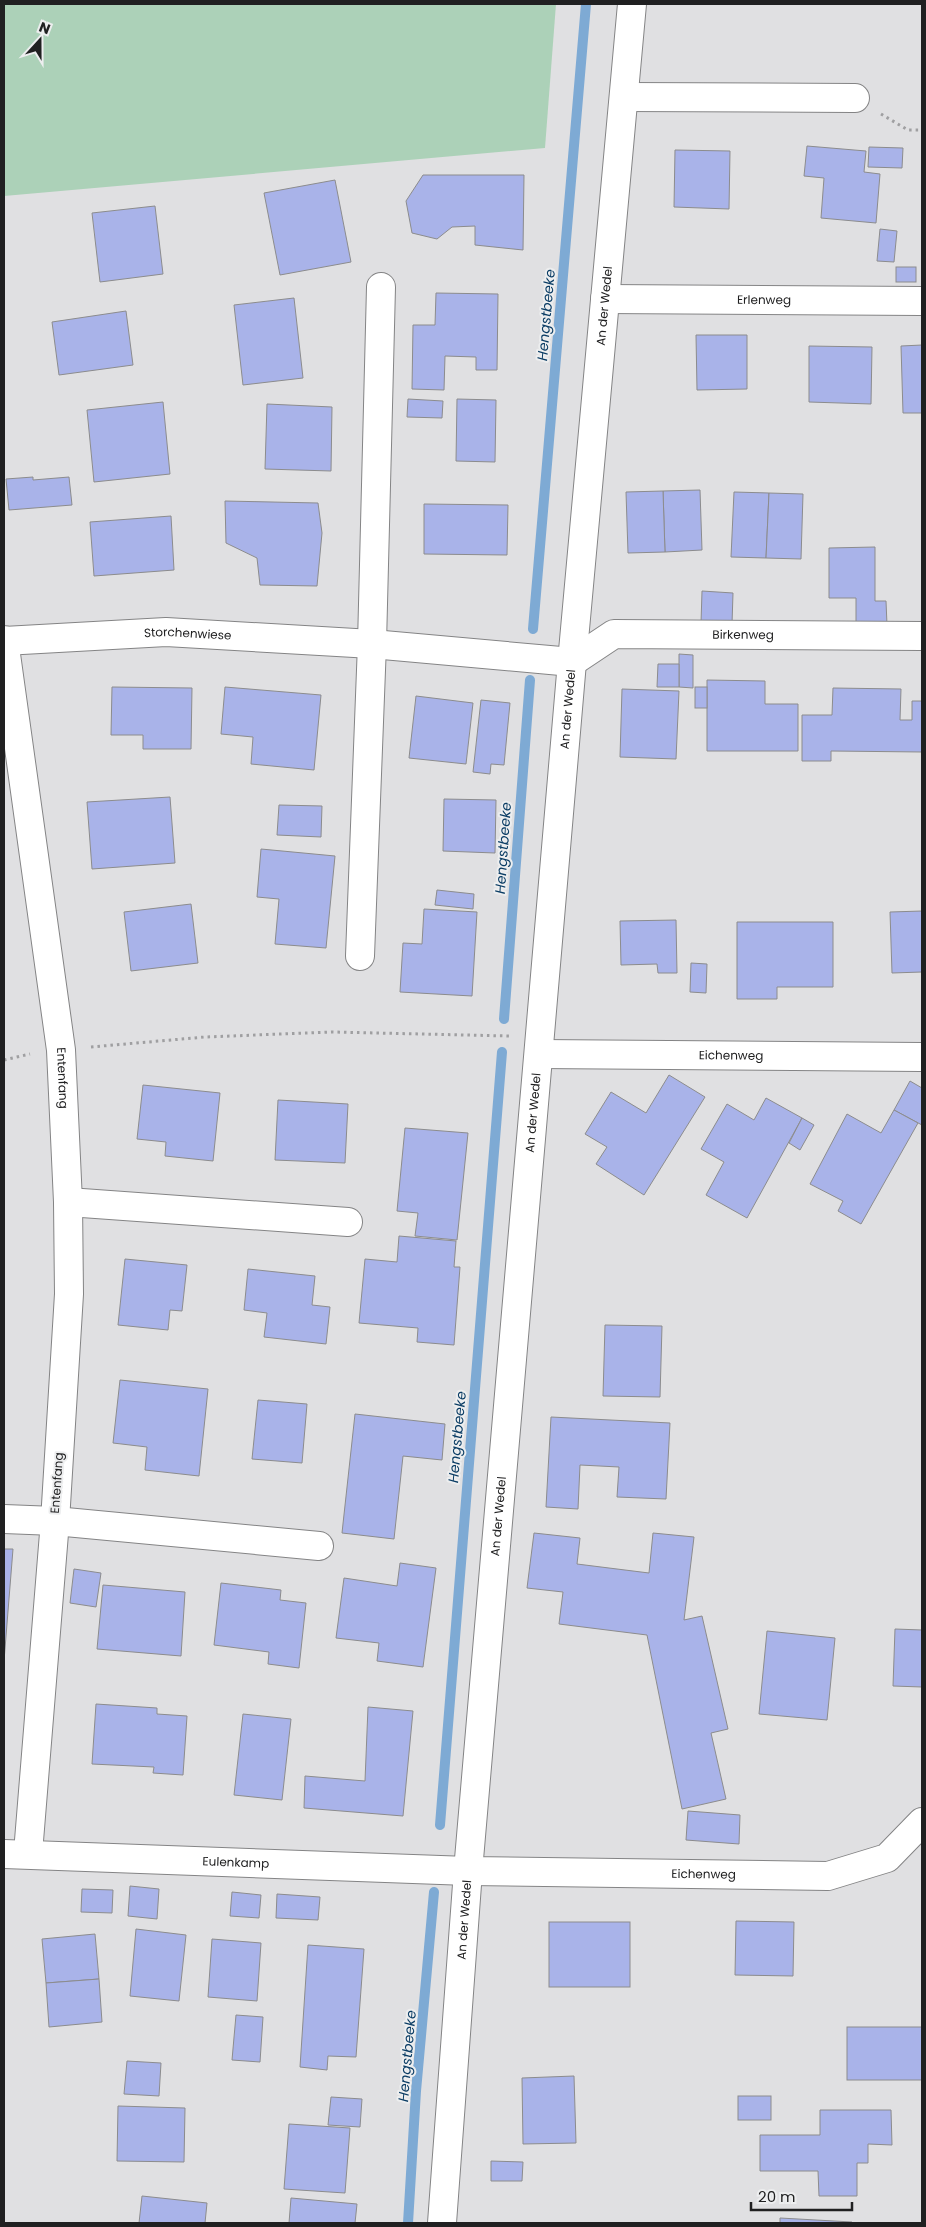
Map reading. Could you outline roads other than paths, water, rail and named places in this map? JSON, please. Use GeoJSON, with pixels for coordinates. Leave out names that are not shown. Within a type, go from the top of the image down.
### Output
{"type":"FeatureCollection","features":[{"type":"Feature","properties":{"kind":"street","name":"An der Wedel"},"geometry":{"type":"LineString","coordinates":[[442,2223],[468,1871],[540,1054],[572,662],[632,4]]}},
{"type":"Feature","properties":{"kind":"street"},"geometry":{"type":"LineString","coordinates":[[624,97],[855,98]]}},
{"type":"Feature","properties":{"kind":"street"},"geometry":{"type":"LineString","coordinates":[[360,956],[372,644],[381,287]]}},
{"type":"Feature","properties":{"kind":"street","name":"Erlenweg"},"geometry":{"type":"LineString","coordinates":[[605,299],[922,301]]}},
{"type":"Feature","properties":{"kind":"street","name":"Storchenwiese"},"geometry":{"type":"LineString","coordinates":[[4,640],[166,632],[372,644],[572,662]]}},
{"type":"Feature","properties":{"kind":"street","name":"Birkenweg"},"geometry":{"type":"LineString","coordinates":[[572,662],[614,634],[922,636]]}},
{"type":"Feature","properties":{"kind":"street","name":"Entenfang"},"geometry":{"type":"LineString","coordinates":[[4,640],[61,1050],[68,1202],[69,1294],[55,1521],[16,1854]]}},
{"type":"Feature","properties":{"kind":"street","name":"Eichenweg"},"geometry":{"type":"LineString","coordinates":[[540,1054],[922,1057]]}},
{"type":"Feature","properties":{"kind":"street"},"geometry":{"type":"LineString","coordinates":[[68,1202],[348,1222]]}},
{"type":"Feature","properties":{"kind":"street"},"geometry":{"type":"LineString","coordinates":[[4,1519],[55,1521]]}},
{"type":"Feature","properties":{"kind":"street","name":"Entenfang"},"geometry":{"type":"LineString","coordinates":[[55,1521],[319,1546]]}},
{"type":"Feature","properties":{"kind":"street","name":"Eichenweg"},"geometry":{"type":"LineString","coordinates":[[468,1871],[828,1876],[886,1858],[922,1822]]}},
{"type":"Feature","properties":{"kind":"street","name":"Eulenkamp"},"geometry":{"type":"LineString","coordinates":[[16,1854],[468,1871]]}},
{"type":"Feature","properties":{"kind":"waterway","name":"Hengstbeeke"},"geometry":{"type":"LineString","coordinates":[[533,629],[586,4]]}},
{"type":"Feature","properties":{"kind":"waterway","name":"Hengstbeeke"},"geometry":{"type":"LineString","coordinates":[[504,1019],[530,680]]}},
{"type":"Feature","properties":{"kind":"waterway","name":"Hengstbeeke"},"geometry":{"type":"LineString","coordinates":[[440,1825],[502,1052]]}},
{"type":"Feature","properties":{"kind":"waterway","name":"Hengstbeeke"},"geometry":{"type":"LineString","coordinates":[[408,2223],[416,2091],[434,1892]]}}]}
